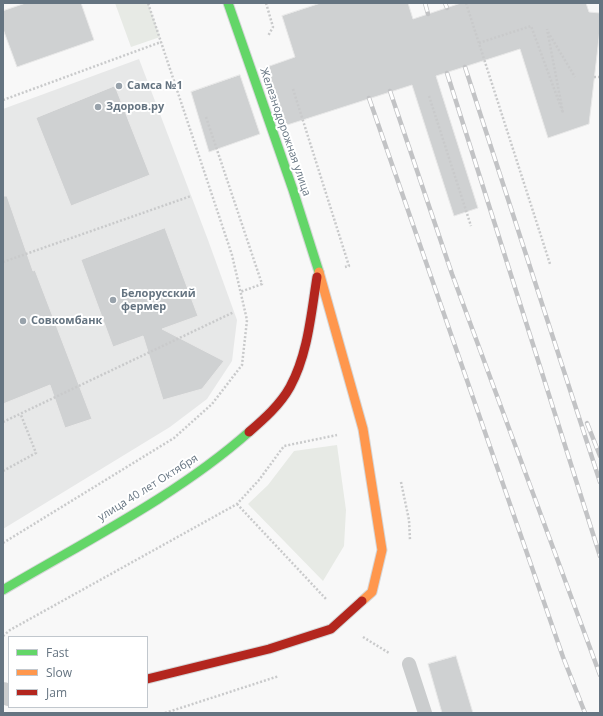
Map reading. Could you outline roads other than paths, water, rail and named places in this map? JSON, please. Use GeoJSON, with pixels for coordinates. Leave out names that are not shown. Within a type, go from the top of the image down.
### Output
{"type":"FeatureCollection","features":[{"type":"Feature","properties":{"kind":"main road","name":"Железнодорожная улица"},"geometry":{"type":"LineString","coordinates":[[148,679],[269,649],[332,629],[372,592],[382,550],[363,430],[318,270],[293,190],[228,6]]}},
{"type":"Feature","properties":{"kind":"main road","name":"улица 40 лет Октября"},"geometry":{"type":"LineString","coordinates":[[3,590],[178,486],[238,442],[264,419],[289,388],[306,347],[318,270]]}},
{"type":"Feature","properties":{"kind":"lane"},"geometry":{"type":"LineString","coordinates":[[409,664],[425,713]]}},
{"type":"Feature","properties":{"kind":"railway"},"geometry":{"type":"LineString","coordinates":[[425,3],[428,14]]}},
{"type":"Feature","properties":{"kind":"railway"},"geometry":{"type":"LineString","coordinates":[[445,3],[447,8]]}},
{"type":"Feature","properties":{"kind":"railway"},"geometry":{"type":"LineString","coordinates":[[465,67],[600,482]]}},
{"type":"Feature","properties":{"kind":"railway"},"geometry":{"type":"LineString","coordinates":[[447,73],[600,556]]}},
{"type":"Feature","properties":{"kind":"railway"},"geometry":{"type":"LineString","coordinates":[[390,91],[452,274],[600,675]]}},
{"type":"Feature","properties":{"kind":"railway"},"geometry":{"type":"LineString","coordinates":[[369,98],[563,657],[585,713]]}},
{"type":"Feature","properties":{"kind":"railway"},"geometry":{"type":"LineString","coordinates":[[587,423],[600,456]]}},
{"type":"Feature","properties":{"kind":"place","name":"Самса №1"},"geometry":{"type":"Point","coordinates":[119,86]}},
{"type":"Feature","properties":{"kind":"place","name":"Здоров.ру"},"geometry":{"type":"Point","coordinates":[98,107]}},
{"type":"Feature","properties":{"kind":"place","name":"Белорусский фермер"},"geometry":{"type":"Point","coordinates":[113,300]}},
{"type":"Feature","properties":{"kind":"place","name":"Совкомбанк"},"geometry":{"type":"Point","coordinates":[23,321]}}]}
